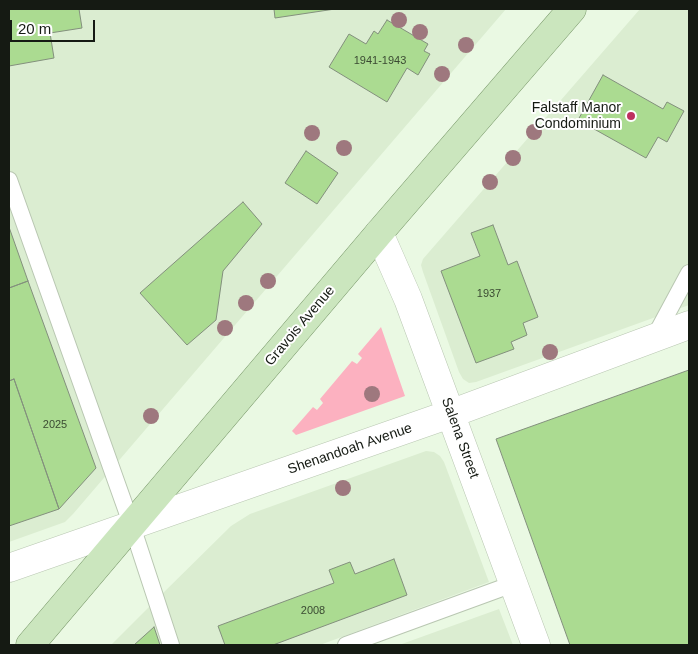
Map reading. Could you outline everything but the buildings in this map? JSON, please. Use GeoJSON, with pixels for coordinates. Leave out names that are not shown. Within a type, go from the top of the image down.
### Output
{"type":"FeatureCollection","features":[{"type":"Feature","properties":{"kind":"main road","name":"Gravois Avenue"},"geometry":{"type":"LineString","coordinates":[[30,645],[379,233],[572,9]]}},
{"type":"Feature","properties":{"kind":"street","name":"Salena Street"},"geometry":{"type":"LineString","coordinates":[[379,233],[408,299],[536,645]]}},
{"type":"Feature","properties":{"kind":"street","name":"Shenandoah Avenue"},"geometry":{"type":"LineString","coordinates":[[9,568],[450,414],[689,325]]}},
{"type":"Feature","properties":{"kind":"lane"},"geometry":{"type":"LineString","coordinates":[[9,180],[132,526],[171,645]]}},
{"type":"Feature","properties":{"kind":"lane"},"geometry":{"type":"LineString","coordinates":[[654,338],[689,273]]}},
{"type":"Feature","properties":{"kind":"lane"},"geometry":{"type":"LineString","coordinates":[[346,645],[514,584]]}},
{"type":"Feature","properties":{"kind":"shaded area"},"geometry":{"type":"Polygon","coordinates":[[[9,9],[506,9],[73,514],[65,522],[9,542],[9,9]]]}},
{"type":"Feature","properties":{"kind":"shaded area"},"geometry":{"type":"Polygon","coordinates":[[[640,9],[689,9],[689,305],[469,383],[463,379],[459,372],[423,272],[421,265],[423,259],[640,9]]]}},
{"type":"Feature","properties":{"kind":"shaded area"},"geometry":{"type":"Polygon","coordinates":[[[381,327],[405,396],[296,435],[292,431],[313,407],[317,410],[323,403],[320,399],[352,361],[357,364],[362,358],[358,354],[381,327]]]}},
{"type":"Feature","properties":{"kind":"shaded area"},"geometry":{"type":"Polygon","coordinates":[[[426,451],[434,452],[444,462],[489,582],[320,645],[179,645],[160,596],[231,526],[250,514],[426,451]]]}},
{"type":"Feature","properties":{"kind":"shaded area"},"geometry":{"type":"Polygon","coordinates":[[[150,606],[164,645],[111,645],[150,606]]]}},
{"type":"Feature","properties":{"kind":"shaded area"},"geometry":{"type":"Polygon","coordinates":[[[499,609],[513,645],[399,645],[499,609]]]}},
{"type":"Feature","properties":{"kind":"place","name":"Falstaff Manor Condominium"},"geometry":{"type":"Point","coordinates":[631,116]}}]}
